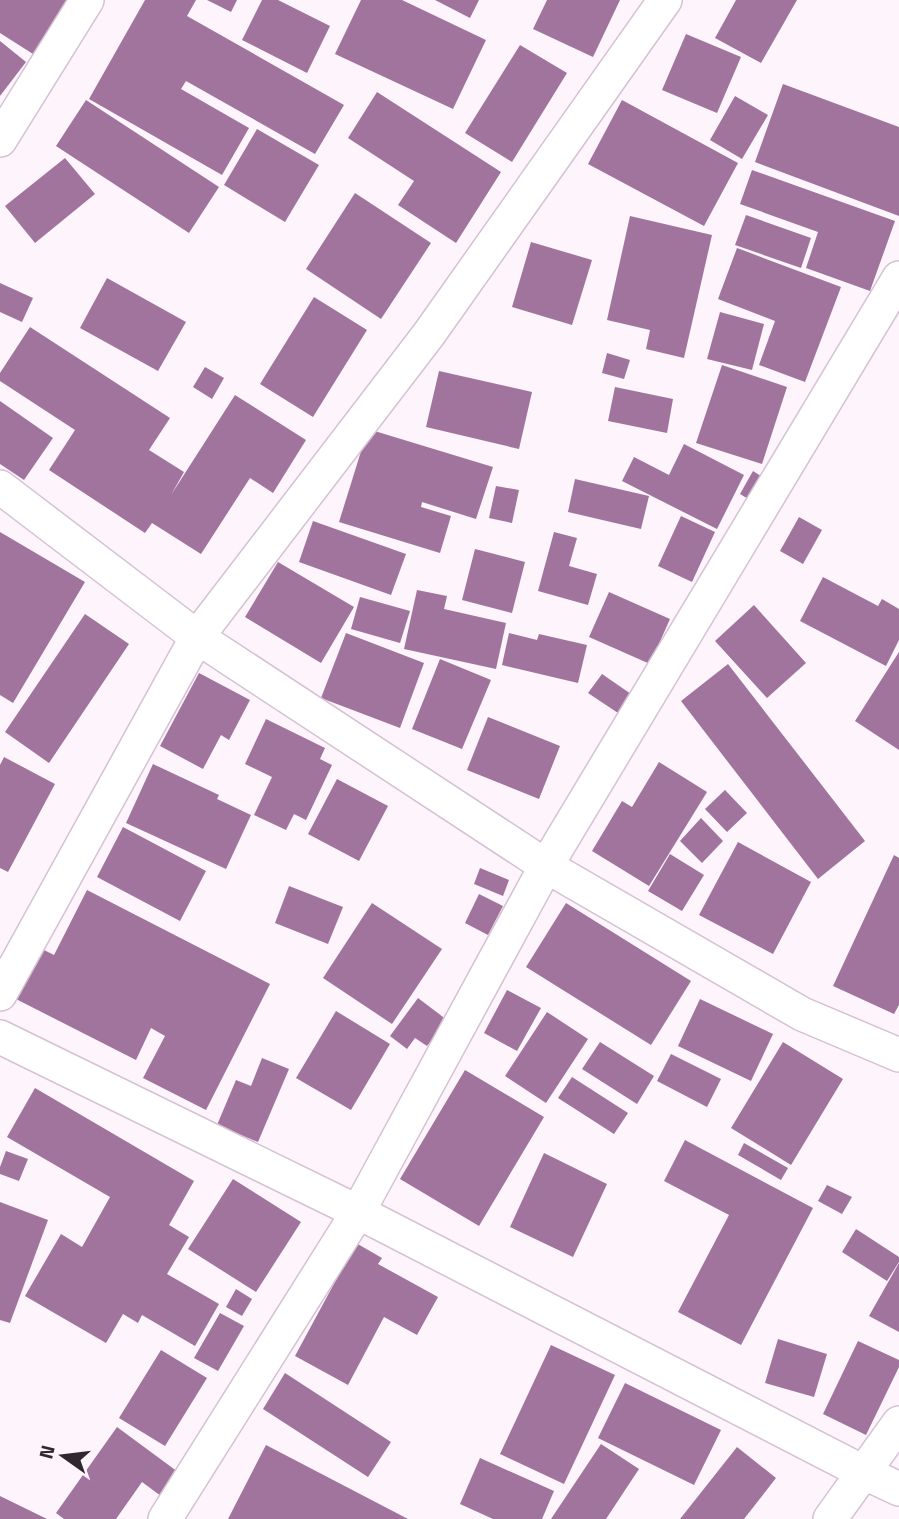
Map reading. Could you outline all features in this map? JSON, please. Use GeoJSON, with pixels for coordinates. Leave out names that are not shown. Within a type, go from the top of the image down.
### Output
{"type":"FeatureCollection","features":[{"type":"Feature","properties":{"kind":"street"},"geometry":{"type":"LineString","coordinates":[[0,140],[87,0]]}},
{"type":"Feature","properties":{"kind":"street"},"geometry":{"type":"LineString","coordinates":[[0,994],[197,637],[429,334],[666,0]]}},
{"type":"Feature","properties":{"kind":"street"},"geometry":{"type":"LineString","coordinates":[[165,1519],[358,1212],[546,866],[899,278]]}},
{"type":"Feature","properties":{"kind":"street"},"geometry":{"type":"LineString","coordinates":[[0,487],[197,637],[546,866],[802,1014],[899,1055]]}},
{"type":"Feature","properties":{"kind":"street"},"geometry":{"type":"LineString","coordinates":[[0,1037],[358,1212],[899,1489]]}},
{"type":"Feature","properties":{"kind":"street"},"geometry":{"type":"LineString","coordinates":[[830,1519],[899,1423]]}},
{"type":"Feature","properties":{"kind":"building"},"geometry":{"type":"Polygon","coordinates":[[[0,0],[68,0],[33,54],[0,33],[0,0]]]}},
{"type":"Feature","properties":{"kind":"building"},"geometry":{"type":"Polygon","coordinates":[[[145,0],[196,0],[187,16],[344,105],[315,154],[186,81],[181,89],[249,128],[222,175],[89,99],[145,0]]]}},
{"type":"Feature","properties":{"kind":"building"},"geometry":{"type":"Polygon","coordinates":[[[207,0],[237,0],[231,12],[207,0]]]}},
{"type":"Feature","properties":{"kind":"building"},"geometry":{"type":"Polygon","coordinates":[[[262,0],[278,0],[330,26],[307,73],[242,40],[262,0]]]}},
{"type":"Feature","properties":{"kind":"building"},"geometry":{"type":"Polygon","coordinates":[[[361,0],[402,0],[486,40],[453,109],[335,54],[361,0]]]}},
{"type":"Feature","properties":{"kind":"building"},"geometry":{"type":"Polygon","coordinates":[[[435,0],[479,0],[470,18],[435,0]]]}},
{"type":"Feature","properties":{"kind":"building"},"geometry":{"type":"Polygon","coordinates":[[[547,0],[620,0],[593,57],[533,29],[547,0]]]}},
{"type":"Feature","properties":{"kind":"building"},"geometry":{"type":"Polygon","coordinates":[[[736,0],[797,0],[761,63],[715,38],[736,0]]]}},
{"type":"Feature","properties":{"kind":"building"},"geometry":{"type":"Polygon","coordinates":[[[686,34],[741,57],[717,113],[662,90],[686,34]]]}},
{"type":"Feature","properties":{"kind":"building"},"geometry":{"type":"Polygon","coordinates":[[[0,41],[26,62],[0,96],[0,41]]]}},
{"type":"Feature","properties":{"kind":"building"},"geometry":{"type":"Polygon","coordinates":[[[520,45],[567,73],[512,162],[465,133],[520,45]]]}},
{"type":"Feature","properties":{"kind":"building"},"geometry":{"type":"Polygon","coordinates":[[[783,84],[899,127],[899,216],[755,162],[783,84]]]}},
{"type":"Feature","properties":{"kind":"building"},"geometry":{"type":"Polygon","coordinates":[[[377,92],[501,172],[456,243],[398,205],[414,181],[348,138],[377,92]]]}},
{"type":"Feature","properties":{"kind":"building"},"geometry":{"type":"Polygon","coordinates":[[[735,96],[768,115],[742,159],[710,140],[735,96]]]}},
{"type":"Feature","properties":{"kind":"building"},"geometry":{"type":"Polygon","coordinates":[[[86,100],[219,187],[189,233],[56,146],[86,100]]]}},
{"type":"Feature","properties":{"kind":"building"},"geometry":{"type":"Polygon","coordinates":[[[622,100],[738,163],[704,226],[588,164],[622,100]]]}},
{"type":"Feature","properties":{"kind":"building"},"geometry":{"type":"Polygon","coordinates":[[[257,129],[319,165],[285,222],[224,185],[257,129]]]}},
{"type":"Feature","properties":{"kind":"building"},"geometry":{"type":"Polygon","coordinates":[[[65,158],[95,194],[35,243],[5,206],[65,158]]]}},
{"type":"Feature","properties":{"kind":"building"},"geometry":{"type":"Polygon","coordinates":[[[752,170],[895,221],[870,291],[806,268],[818,232],[740,204],[752,170]]]}},
{"type":"Feature","properties":{"kind":"building"},"geometry":{"type":"Polygon","coordinates":[[[355,193],[431,243],[381,319],[306,269],[355,193]]]}},
{"type":"Feature","properties":{"kind":"building"},"geometry":{"type":"Polygon","coordinates":[[[746,215],[811,238],[801,268],[735,245],[746,215]]]}},
{"type":"Feature","properties":{"kind":"building"},"geometry":{"type":"Polygon","coordinates":[[[630,216],[712,235],[684,358],[646,349],[650,330],[607,320],[630,216]]]}},
{"type":"Feature","properties":{"kind":"building"},"geometry":{"type":"Polygon","coordinates":[[[531,242],[592,260],[572,325],[512,307],[531,242]]]}},
{"type":"Feature","properties":{"kind":"building"},"geometry":{"type":"Polygon","coordinates":[[[737,248],[841,287],[805,382],[759,365],[775,321],[718,299],[737,248]]]}},
{"type":"Feature","properties":{"kind":"building"},"geometry":{"type":"Polygon","coordinates":[[[107,278],[186,322],[158,371],[80,328],[107,278]]]}},
{"type":"Feature","properties":{"kind":"building"},"geometry":{"type":"Polygon","coordinates":[[[0,283],[33,298],[22,322],[0,312],[0,283]]]}},
{"type":"Feature","properties":{"kind":"building"},"geometry":{"type":"Polygon","coordinates":[[[314,297],[367,330],[313,417],[260,384],[314,297]]]}},
{"type":"Feature","properties":{"kind":"building"},"geometry":{"type":"Polygon","coordinates":[[[720,312],[764,324],[752,370],[707,359],[720,312]]]}},
{"type":"Feature","properties":{"kind":"building"},"geometry":{"type":"Polygon","coordinates":[[[30,327],[170,418],[149,450],[184,472],[171,495],[235,395],[306,440],[273,493],[250,478],[201,554],[152,523],[145,533],[49,470],[75,430],[0,381],[0,373],[30,327]]]}},
{"type":"Feature","properties":{"kind":"building"},"geometry":{"type":"Polygon","coordinates":[[[607,353],[630,360],[624,379],[602,373],[607,353]]]}},
{"type":"Feature","properties":{"kind":"building"},"geometry":{"type":"Polygon","coordinates":[[[722,365],[787,387],[762,464],[696,443],[722,365]]]}},
{"type":"Feature","properties":{"kind":"building"},"geometry":{"type":"Polygon","coordinates":[[[205,367],[224,378],[212,399],[193,387],[205,367]]]}},
{"type":"Feature","properties":{"kind":"building"},"geometry":{"type":"Polygon","coordinates":[[[439,371],[532,392],[519,449],[426,427],[439,371]]]}},
{"type":"Feature","properties":{"kind":"building"},"geometry":{"type":"Polygon","coordinates":[[[615,387],[673,399],[667,433],[608,421],[615,387]]]}},
{"type":"Feature","properties":{"kind":"building"},"geometry":{"type":"Polygon","coordinates":[[[0,401],[53,438],[24,480],[0,464],[0,401]]]}},
{"type":"Feature","properties":{"kind":"building"},"geometry":{"type":"Polygon","coordinates":[[[368,429],[493,467],[476,519],[422,502],[421,507],[451,516],[440,553],[339,522],[368,429]]]}},
{"type":"Feature","properties":{"kind":"building"},"geometry":{"type":"Polygon","coordinates":[[[684,444],[744,475],[717,529],[622,481],[634,457],[669,475],[684,444]]]}},
{"type":"Feature","properties":{"kind":"building"},"geometry":{"type":"Polygon","coordinates":[[[753,471],[769,481],[755,503],[740,494],[753,471]]]}},
{"type":"Feature","properties":{"kind":"building"},"geometry":{"type":"Polygon","coordinates":[[[575,479],[649,496],[641,529],[568,512],[575,479]]]}},
{"type":"Feature","properties":{"kind":"building"},"geometry":{"type":"Polygon","coordinates":[[[496,486],[519,490],[512,523],[489,518],[496,486]]]}},
{"type":"Feature","properties":{"kind":"building"},"geometry":{"type":"Polygon","coordinates":[[[681,516],[715,532],[692,582],[658,566],[681,516]]]}},
{"type":"Feature","properties":{"kind":"building"},"geometry":{"type":"Polygon","coordinates":[[[799,517],[822,530],[803,564],[780,551],[799,517]]]}},
{"type":"Feature","properties":{"kind":"building"},"geometry":{"type":"Polygon","coordinates":[[[313,521],[406,554],[391,595],[299,562],[313,521]]]}},
{"type":"Feature","properties":{"kind":"building"},"geometry":{"type":"Polygon","coordinates":[[[0,532],[85,582],[13,703],[0,695],[0,532]]]}},
{"type":"Feature","properties":{"kind":"building"},"geometry":{"type":"Polygon","coordinates":[[[554,532],[577,538],[569,566],[597,574],[588,605],[538,591],[554,532]]]}},
{"type":"Feature","properties":{"kind":"building"},"geometry":{"type":"Polygon","coordinates":[[[475,549],[525,562],[512,613],[462,600],[475,549]]]}},
{"type":"Feature","properties":{"kind":"building"},"geometry":{"type":"Polygon","coordinates":[[[278,562],[354,607],[321,663],[245,617],[278,562]]]}},
{"type":"Feature","properties":{"kind":"building"},"geometry":{"type":"Polygon","coordinates":[[[823,577],[878,606],[882,599],[899,609],[899,640],[886,666],[800,621],[823,577]]]}},
{"type":"Feature","properties":{"kind":"building"},"geometry":{"type":"Polygon","coordinates":[[[417,590],[447,596],[444,609],[506,623],[496,669],[404,649],[417,590]]]}},
{"type":"Feature","properties":{"kind":"building"},"geometry":{"type":"Polygon","coordinates":[[[609,592],[670,619],[650,664],[589,637],[609,592]]]}},
{"type":"Feature","properties":{"kind":"building"},"geometry":{"type":"Polygon","coordinates":[[[360,597],[410,611],[400,643],[351,629],[360,597]]]}},
{"type":"Feature","properties":{"kind":"building"},"geometry":{"type":"Polygon","coordinates":[[[754,605],[806,663],[767,698],[715,641],[754,605]]]}},
{"type":"Feature","properties":{"kind":"building"},"geometry":{"type":"Polygon","coordinates":[[[85,614],[129,644],[49,763],[5,732],[85,614]]]}},
{"type":"Feature","properties":{"kind":"building"},"geometry":{"type":"Polygon","coordinates":[[[346,633],[424,663],[400,728],[321,698],[346,633]]]}},
{"type":"Feature","properties":{"kind":"building"},"geometry":{"type":"Polygon","coordinates":[[[509,633],[537,640],[539,634],[587,645],[578,683],[502,665],[509,633]]]}},
{"type":"Feature","properties":{"kind":"building"},"geometry":{"type":"Polygon","coordinates":[[[899,652],[899,750],[855,721],[899,652]]]}},
{"type":"Feature","properties":{"kind":"building"},"geometry":{"type":"Polygon","coordinates":[[[440,659],[491,680],[462,749],[412,729],[440,659]]]}},
{"type":"Feature","properties":{"kind":"building"},"geometry":{"type":"Polygon","coordinates":[[[728,664],[865,841],[818,879],[681,701],[728,664]]]}},
{"type":"Feature","properties":{"kind":"building"},"geometry":{"type":"Polygon","coordinates":[[[199,673],[250,700],[229,740],[221,735],[203,769],[160,746],[199,673]]]}},
{"type":"Feature","properties":{"kind":"building"},"geometry":{"type":"Polygon","coordinates":[[[602,674],[631,694],[618,713],[588,693],[602,674]]]}},
{"type":"Feature","properties":{"kind":"building"},"geometry":{"type":"Polygon","coordinates":[[[488,717],[560,746],[539,799],[467,770],[488,717]]]}},
{"type":"Feature","properties":{"kind":"building"},"geometry":{"type":"Polygon","coordinates":[[[266,719],[325,748],[320,759],[332,765],[306,820],[294,814],[286,830],[254,815],[272,777],[245,764],[266,719]]]}},
{"type":"Feature","properties":{"kind":"building"},"geometry":{"type":"Polygon","coordinates":[[[4,757],[55,784],[8,872],[0,868],[0,765],[4,757]]]}},
{"type":"Feature","properties":{"kind":"building"},"geometry":{"type":"Polygon","coordinates":[[[659,762],[707,792],[649,886],[592,851],[622,801],[632,807],[659,762]]]}},
{"type":"Feature","properties":{"kind":"building"},"geometry":{"type":"Polygon","coordinates":[[[153,764],[219,795],[217,799],[251,815],[226,869],[126,823],[153,764]]]}},
{"type":"Feature","properties":{"kind":"building"},"geometry":{"type":"Polygon","coordinates":[[[337,779],[388,806],[359,861],[308,834],[337,779]]]}},
{"type":"Feature","properties":{"kind":"building"},"geometry":{"type":"Polygon","coordinates":[[[725,790],[747,813],[727,832],[705,809],[725,790]]]}},
{"type":"Feature","properties":{"kind":"building"},"geometry":{"type":"Polygon","coordinates":[[[701,818],[723,841],[702,863],[680,841],[701,818]]]}},
{"type":"Feature","properties":{"kind":"building"},"geometry":{"type":"Polygon","coordinates":[[[123,827],[206,871],[180,921],[97,877],[123,827]]]}},
{"type":"Feature","properties":{"kind":"building"},"geometry":{"type":"Polygon","coordinates":[[[738,842],[811,882],[773,954],[699,915],[738,842]]]}},
{"type":"Feature","properties":{"kind":"building"},"geometry":{"type":"Polygon","coordinates":[[[670,854],[704,875],[682,911],[648,891],[670,854]]]}},
{"type":"Feature","properties":{"kind":"building"},"geometry":{"type":"Polygon","coordinates":[[[894,855],[899,858],[899,1005],[894,1014],[833,986],[894,855]]]}},
{"type":"Feature","properties":{"kind":"building"},"geometry":{"type":"Polygon","coordinates":[[[480,868],[509,880],[503,896],[474,884],[480,868]]]}},
{"type":"Feature","properties":{"kind":"building"},"geometry":{"type":"Polygon","coordinates":[[[289,886],[343,907],[328,944],[275,923],[289,886]]]}},
{"type":"Feature","properties":{"kind":"building"},"geometry":{"type":"Polygon","coordinates":[[[87,890],[270,984],[206,1110],[143,1078],[165,1036],[151,1028],[136,1060],[12,997],[38,947],[54,955],[87,890]]]}},
{"type":"Feature","properties":{"kind":"building"},"geometry":{"type":"Polygon","coordinates":[[[479,894],[503,906],[488,935],[465,923],[479,894]]]}},
{"type":"Feature","properties":{"kind":"building"},"geometry":{"type":"Polygon","coordinates":[[[372,903],[442,949],[392,1024],[323,978],[372,903]]]}},
{"type":"Feature","properties":{"kind":"building"},"geometry":{"type":"Polygon","coordinates":[[[566,903],[691,981],[651,1045],[526,967],[566,903]]]}},
{"type":"Feature","properties":{"kind":"building"},"geometry":{"type":"Polygon","coordinates":[[[507,990],[541,1008],[517,1051],[484,1033],[507,990]]]}},
{"type":"Feature","properties":{"kind":"building"},"geometry":{"type":"Polygon","coordinates":[[[418,998],[447,1020],[427,1046],[415,1038],[407,1049],[390,1036],[418,998]]]}},
{"type":"Feature","properties":{"kind":"building"},"geometry":{"type":"Polygon","coordinates":[[[700,999],[773,1034],[751,1081],[678,1046],[700,999]]]}},
{"type":"Feature","properties":{"kind":"building"},"geometry":{"type":"Polygon","coordinates":[[[336,1011],[390,1044],[351,1110],[296,1078],[336,1011]]]}},
{"type":"Feature","properties":{"kind":"building"},"geometry":{"type":"Polygon","coordinates":[[[547,1012],[588,1039],[546,1103],[505,1076],[547,1012]]]}},
{"type":"Feature","properties":{"kind":"building"},"geometry":{"type":"Polygon","coordinates":[[[600,1042],[654,1076],[637,1104],[582,1069],[600,1042]]]}},
{"type":"Feature","properties":{"kind":"building"},"geometry":{"type":"Polygon","coordinates":[[[783,1042],[843,1079],[791,1165],[731,1128],[783,1042]]]}},
{"type":"Feature","properties":{"kind":"building"},"geometry":{"type":"Polygon","coordinates":[[[671,1054],[721,1079],[707,1107],[657,1081],[671,1054]]]}},
{"type":"Feature","properties":{"kind":"building"},"geometry":{"type":"Polygon","coordinates":[[[262,1058],[289,1069],[258,1142],[217,1125],[236,1080],[251,1086],[262,1058]]]}},
{"type":"Feature","properties":{"kind":"building"},"geometry":{"type":"Polygon","coordinates":[[[465,1070],[544,1117],[479,1226],[400,1179],[465,1070]]]}},
{"type":"Feature","properties":{"kind":"building"},"geometry":{"type":"Polygon","coordinates":[[[572,1077],[628,1113],[614,1134],[558,1098],[572,1077]]]}},
{"type":"Feature","properties":{"kind":"building"},"geometry":{"type":"Polygon","coordinates":[[[35,1088],[194,1181],[169,1225],[189,1237],[167,1274],[219,1304],[195,1346],[142,1315],[138,1323],[123,1314],[106,1343],[25,1296],[61,1234],[82,1247],[110,1197],[7,1137],[35,1088]]]}},
{"type":"Feature","properties":{"kind":"building"},"geometry":{"type":"Polygon","coordinates":[[[685,1140],[813,1208],[741,1345],[678,1312],[729,1215],[664,1181],[685,1140]]]}},
{"type":"Feature","properties":{"kind":"building"},"geometry":{"type":"Polygon","coordinates":[[[744,1143],[788,1168],[781,1180],[738,1155],[744,1143]]]}},
{"type":"Feature","properties":{"kind":"building"},"geometry":{"type":"Polygon","coordinates":[[[6,1151],[28,1159],[19,1181],[0,1174],[6,1151]]]}},
{"type":"Feature","properties":{"kind":"building"},"geometry":{"type":"Polygon","coordinates":[[[544,1153],[607,1184],[573,1257],[510,1227],[544,1153]]]}},
{"type":"Feature","properties":{"kind":"building"},"geometry":{"type":"Polygon","coordinates":[[[233,1179],[301,1222],[256,1292],[188,1249],[233,1179]]]}},
{"type":"Feature","properties":{"kind":"building"},"geometry":{"type":"Polygon","coordinates":[[[827,1185],[852,1197],[842,1214],[818,1201],[827,1185]]]}},
{"type":"Feature","properties":{"kind":"building"},"geometry":{"type":"Polygon","coordinates":[[[0,1202],[48,1220],[10,1323],[0,1320],[0,1202]]]}},
{"type":"Feature","properties":{"kind":"building"},"geometry":{"type":"Polygon","coordinates":[[[856,1229],[899,1257],[899,1262],[887,1281],[842,1252],[856,1229]]]}},
{"type":"Feature","properties":{"kind":"building"},"geometry":{"type":"Polygon","coordinates":[[[356,1243],[382,1258],[378,1264],[438,1297],[417,1335],[384,1317],[348,1385],[295,1356],[356,1243]]]}},
{"type":"Feature","properties":{"kind":"building"},"geometry":{"type":"Polygon","coordinates":[[[899,1263],[899,1332],[869,1316],[899,1263]]]}},
{"type":"Feature","properties":{"kind":"building"},"geometry":{"type":"Polygon","coordinates":[[[236,1289],[252,1299],[242,1316],[226,1307],[236,1289]]]}},
{"type":"Feature","properties":{"kind":"building"},"geometry":{"type":"Polygon","coordinates":[[[220,1313],[244,1326],[218,1371],[194,1358],[220,1313]]]}},
{"type":"Feature","properties":{"kind":"building"},"geometry":{"type":"Polygon","coordinates":[[[778,1339],[827,1354],[814,1397],[765,1383],[778,1339]]]}},
{"type":"Feature","properties":{"kind":"building"},"geometry":{"type":"Polygon","coordinates":[[[858,1341],[899,1360],[899,1367],[866,1435],[823,1414],[858,1341]]]}},
{"type":"Feature","properties":{"kind":"building"},"geometry":{"type":"Polygon","coordinates":[[[551,1345],[615,1375],[564,1484],[500,1454],[551,1345]]]}},
{"type":"Feature","properties":{"kind":"building"},"geometry":{"type":"Polygon","coordinates":[[[161,1350],[207,1378],[165,1446],[119,1418],[161,1350]]]}},
{"type":"Feature","properties":{"kind":"building"},"geometry":{"type":"Polygon","coordinates":[[[285,1373],[391,1442],[368,1477],[263,1409],[285,1373]]]}},
{"type":"Feature","properties":{"kind":"building"},"geometry":{"type":"Polygon","coordinates":[[[625,1383],[721,1430],[694,1485],[598,1438],[625,1383]]]}},
{"type":"Feature","properties":{"kind":"building"},"geometry":{"type":"Polygon","coordinates":[[[117,1427],[178,1472],[161,1496],[142,1482],[116,1519],[64,1519],[56,1513],[117,1427]]]}},
{"type":"Feature","properties":{"kind":"building"},"geometry":{"type":"Polygon","coordinates":[[[601,1444],[639,1469],[606,1519],[551,1519],[601,1444]]]}},
{"type":"Feature","properties":{"kind":"building"},"geometry":{"type":"Polygon","coordinates":[[[266,1445],[408,1519],[228,1519],[266,1445]]]}},
{"type":"Feature","properties":{"kind":"building"},"geometry":{"type":"Polygon","coordinates":[[[737,1447],[776,1478],[744,1519],[680,1519],[737,1447]]]}},
{"type":"Feature","properties":{"kind":"building"},"geometry":{"type":"Polygon","coordinates":[[[480,1458],[554,1491],[542,1519],[493,1519],[460,1504],[480,1458]]]}},
{"type":"Feature","properties":{"kind":"building"},"geometry":{"type":"Polygon","coordinates":[[[0,1496],[47,1519],[0,1519],[0,1496]]]}}]}
